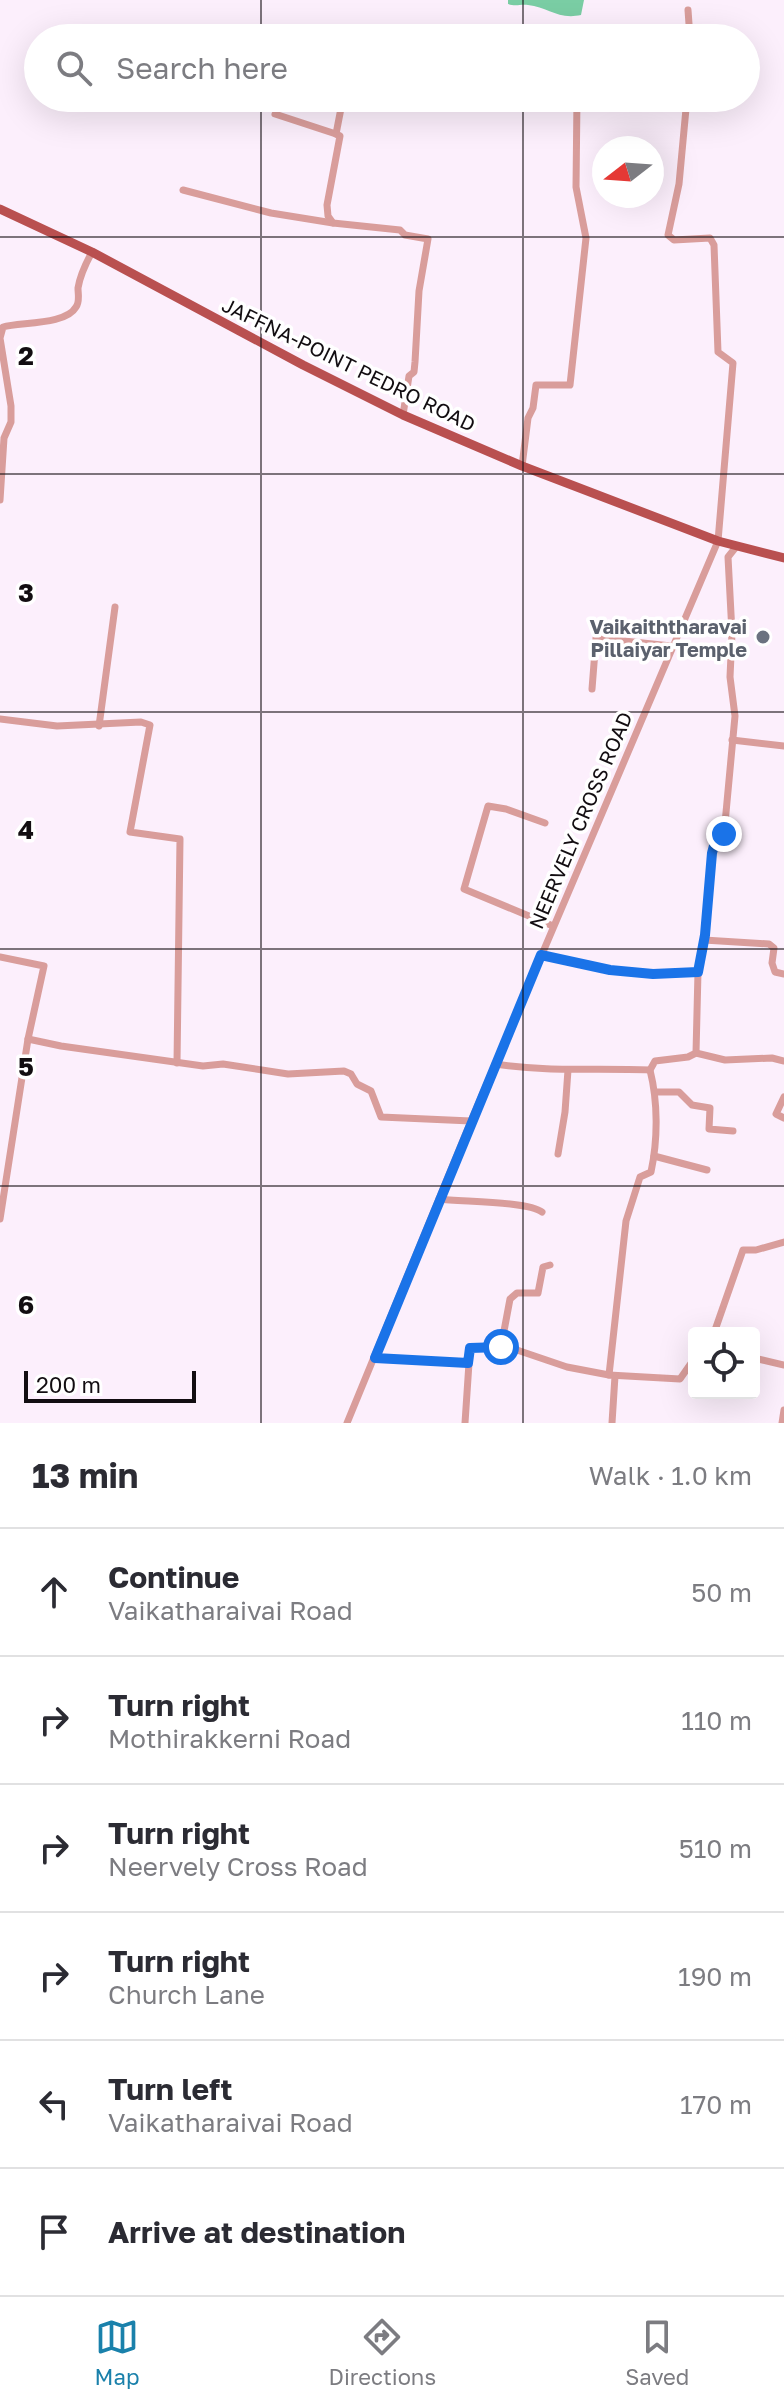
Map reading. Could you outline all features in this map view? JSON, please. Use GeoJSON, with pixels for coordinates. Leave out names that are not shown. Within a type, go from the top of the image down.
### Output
{"type":"FeatureCollection","features":[{"type":"Feature","properties":{"kind":"main road","name":"JAFFNA-POINT PEDRO ROAD"},"geometry":{"type":"LineString","coordinates":[[0,209],[92,252],[403,415],[522,466],[718,541],[784,558]]}},
{"type":"Feature","properties":{"kind":"street"},"geometry":{"type":"LineString","coordinates":[[688,10],[689,24]]}},
{"type":"Feature","properties":{"kind":"street"},"geometry":{"type":"LineString","coordinates":[[336,134],[340,112]]}},
{"type":"Feature","properties":{"kind":"street"},"geometry":{"type":"LineString","coordinates":[[522,466],[536,385],[570,385],[586,238],[576,187],[577,112]]}},
{"type":"Feature","properties":{"kind":"street","name":"NEERVELY CROSS ROAD"},"geometry":{"type":"LineString","coordinates":[[347,1423],[553,926],[718,541],[733,363],[718,352],[714,245],[710,238],[674,240],[668,235],[679,184],[686,112]]}},
{"type":"Feature","properties":{"kind":"street"},"geometry":{"type":"LineString","coordinates":[[275,114],[340,136],[327,205],[328,216],[333,223]]}},
{"type":"Feature","properties":{"kind":"street"},"geometry":{"type":"LineString","coordinates":[[183,190],[271,213],[400,230],[405,235],[428,239],[419,291],[414,372],[409,376],[403,415]]}},
{"type":"Feature","properties":{"kind":"street"},"geometry":{"type":"LineString","coordinates":[[0,500],[2,438],[11,422],[0,338],[2,328],[45,322],[72,312],[78,302],[78,286],[84,267],[92,252]]}},
{"type":"Feature","properties":{"kind":"street"},"geometry":{"type":"LineString","coordinates":[[696,1053],[698,972],[712,853],[715,842],[724,834],[735,716],[730,677],[732,633],[728,557],[736,547]]}},
{"type":"Feature","properties":{"kind":"street"},"geometry":{"type":"LineString","coordinates":[[99,726],[115,607]]}},
{"type":"Feature","properties":{"kind":"street"},"geometry":{"type":"LineString","coordinates":[[592,689],[596,638],[671,646]]}},
{"type":"Feature","properties":{"kind":"street"},"geometry":{"type":"LineString","coordinates":[[0,719],[57,726],[141,722],[150,725],[130,832],[180,839],[177,1063]]}},
{"type":"Feature","properties":{"kind":"street"},"geometry":{"type":"LineString","coordinates":[[732,740],[784,746]]}},
{"type":"Feature","properties":{"kind":"street"},"geometry":{"type":"LineString","coordinates":[[545,823],[488,806],[464,889],[553,926]]}},
{"type":"Feature","properties":{"kind":"street"},"geometry":{"type":"LineString","coordinates":[[704,940],[769,944],[774,948],[772,963],[775,972],[784,974]]}},
{"type":"Feature","properties":{"kind":"street"},"geometry":{"type":"LineString","coordinates":[[541,955],[610,970],[653,974],[698,972]]}},
{"type":"Feature","properties":{"kind":"street"},"geometry":{"type":"LineString","coordinates":[[0,957],[44,966],[28,1039],[0,1219]]}},
{"type":"Feature","properties":{"kind":"street"},"geometry":{"type":"LineString","coordinates":[[28,1039],[203,1066],[223,1064],[288,1074],[344,1071],[351,1074],[357,1084],[371,1091],[381,1117],[471,1121]]}},
{"type":"Feature","properties":{"kind":"street"},"geometry":{"type":"LineString","coordinates":[[612,1423],[612,1376],[626,1221],[640,1177],[651,1172],[654,1156],[656,1092],[650,1070],[655,1061],[696,1053],[725,1060],[772,1058],[784,1061]]}},
{"type":"Feature","properties":{"kind":"street"},"geometry":{"type":"LineString","coordinates":[[495,1064],[533,1070],[650,1070]]}},
{"type":"Feature","properties":{"kind":"street"},"geometry":{"type":"LineString","coordinates":[[558,1154],[568,1070]]}},
{"type":"Feature","properties":{"kind":"street"},"geometry":{"type":"LineString","coordinates":[[656,1092],[679,1092],[692,1105],[710,1108],[709,1129],[733,1131]]}},
{"type":"Feature","properties":{"kind":"street"},"geometry":{"type":"LineString","coordinates":[[784,1097],[776,1114],[784,1118]]}},
{"type":"Feature","properties":{"kind":"street"},"geometry":{"type":"LineString","coordinates":[[654,1156],[707,1170]]}},
{"type":"Feature","properties":{"kind":"street"},"geometry":{"type":"LineString","coordinates":[[439,1199],[519,1205],[538,1208],[542,1212]]}},
{"type":"Feature","properties":{"kind":"street"},"geometry":{"type":"LineString","coordinates":[[716,1327],[743,1250],[756,1250],[784,1242]]}},
{"type":"Feature","properties":{"kind":"street"},"geometry":{"type":"LineString","coordinates":[[501,1347],[510,1299],[517,1293],[538,1293],[543,1267],[550,1265]]}},
{"type":"Feature","properties":{"kind":"street"},"geometry":{"type":"LineString","coordinates":[[465,1423],[470,1348],[514,1349],[567,1367],[612,1376],[680,1379],[688,1368]]}},
{"type":"Feature","properties":{"kind":"street"},"geometry":{"type":"LineString","coordinates":[[375,1358],[468,1363]]}},
{"type":"Feature","properties":{"kind":"street"},"geometry":{"type":"LineString","coordinates":[[760,1359],[784,1365]]}},
{"type":"Feature","properties":{"kind":"street"},"geometry":{"type":"LineString","coordinates":[[782,1423],[784,1410]]}},
{"type":"Feature","properties":{"kind":"green space"},"geometry":{"type":"Polygon","coordinates":[[[508,0],[584,0],[581,15],[573,16],[559,15],[535,6],[511,5],[508,0]]]}},
{"type":"Feature","properties":{"kind":"place","name":"Vaikaiththaravai Pillaiyar Temple"},"geometry":{"type":"Point","coordinates":[763,637]}},
{"type":"Feature","properties":{"kind":"route"},"geometry":{"type":"LineString","coordinates":[[501,1347],[470,1348],[468,1363],[375,1358],[541,955],[610,970],[653,974],[698,972],[705,935],[712,853],[715,842],[724,834]]}}]}
